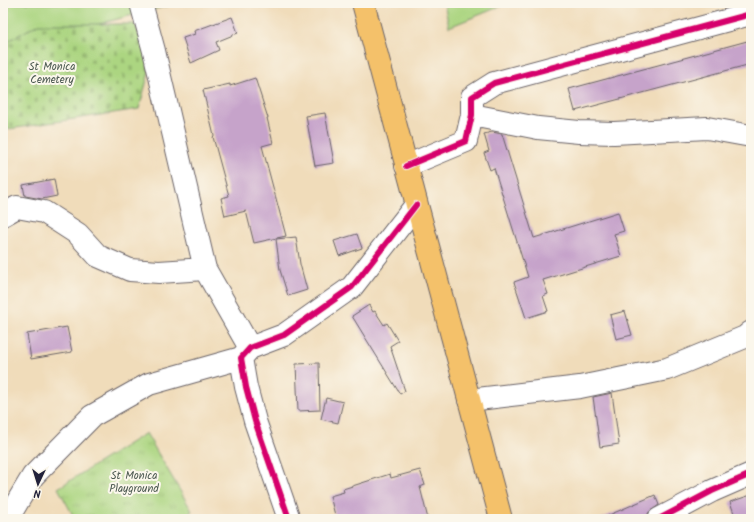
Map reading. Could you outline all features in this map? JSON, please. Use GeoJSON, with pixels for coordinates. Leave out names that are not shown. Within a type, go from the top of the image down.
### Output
{"type":"FeatureCollection","features":[{"type":"Feature","properties":{"kind":"highway"},"geometry":{"type":"LineString","coordinates":[[363,3],[501,519]]}},
{"type":"Feature","properties":{"kind":"street"},"geometry":{"type":"LineString","coordinates":[[141,3],[154,51],[205,269],[246,353],[246,387],[255,422],[289,519]]}},
{"type":"Feature","properties":{"kind":"street"},"geometry":{"type":"LineString","coordinates":[[406,166],[466,141],[472,115],[472,97],[494,83],[751,14]]}},
{"type":"Feature","properties":{"kind":"street"},"geometry":{"type":"LineString","coordinates":[[472,115],[538,128],[579,132],[614,133],[707,128],[751,136]]}},
{"type":"Feature","properties":{"kind":"street"},"geometry":{"type":"LineString","coordinates":[[10,519],[12,511],[33,476],[92,416],[148,384],[246,353],[284,335],[352,287],[416,204]]}},
{"type":"Feature","properties":{"kind":"street"},"geometry":{"type":"LineString","coordinates":[[3,215],[17,207],[44,212],[78,234],[98,256],[130,270],[159,272],[205,269]]}},
{"type":"Feature","properties":{"kind":"street"},"geometry":{"type":"LineString","coordinates":[[469,400],[580,387],[668,369],[745,337],[751,332]]}},
{"type":"Feature","properties":{"kind":"street"},"geometry":{"type":"LineString","coordinates":[[659,519],[712,491],[751,474]]}},
{"type":"Feature","properties":{"kind":"green space"},"geometry":{"type":"Polygon","coordinates":[[[3,3],[179,3],[3,49],[3,3]]]}},
{"type":"Feature","properties":{"kind":"green space"},"geometry":{"type":"Polygon","coordinates":[[[444,3],[509,3],[449,27],[444,3]]]}},
{"type":"Feature","properties":{"kind":"green space","name":"St Monica Cemetery"},"geometry":{"type":"Polygon","coordinates":[[[38,24],[135,24],[151,65],[139,109],[3,130],[3,44],[38,24]]]}},
{"type":"Feature","properties":{"kind":"green space","name":"St Monica Playground"},"geometry":{"type":"Polygon","coordinates":[[[146,433],[192,511],[183,519],[75,519],[58,488],[146,433]]]}},
{"type":"Feature","properties":{"kind":"building"},"geometry":{"type":"Polygon","coordinates":[[[232,17],[238,33],[216,42],[219,50],[191,63],[183,38],[195,34],[194,31],[232,17]]]}},
{"type":"Feature","properties":{"kind":"building"},"geometry":{"type":"Polygon","coordinates":[[[751,40],[751,64],[575,111],[569,89],[751,40]]]}},
{"type":"Feature","properties":{"kind":"building"},"geometry":{"type":"Polygon","coordinates":[[[255,78],[268,118],[273,143],[262,146],[286,236],[254,243],[246,211],[225,216],[221,198],[229,196],[213,137],[203,90],[230,84],[230,86],[255,78]]]}},
{"type":"Feature","properties":{"kind":"building"},"geometry":{"type":"Polygon","coordinates":[[[325,113],[334,163],[315,166],[306,116],[325,113]]]}},
{"type":"Feature","properties":{"kind":"building"},"geometry":{"type":"Polygon","coordinates":[[[492,132],[502,134],[534,238],[618,212],[624,231],[614,234],[621,256],[543,280],[548,294],[543,296],[548,311],[526,318],[514,282],[528,277],[494,168],[490,170],[484,153],[489,151],[484,134],[492,132]]]}},
{"type":"Feature","properties":{"kind":"building"},"geometry":{"type":"Polygon","coordinates":[[[54,179],[57,196],[42,199],[25,196],[23,185],[54,179]]]}},
{"type":"Feature","properties":{"kind":"building"},"geometry":{"type":"Polygon","coordinates":[[[357,234],[362,248],[339,256],[334,241],[357,234]]]}},
{"type":"Feature","properties":{"kind":"building"},"geometry":{"type":"Polygon","coordinates":[[[296,237],[300,264],[307,290],[288,296],[280,270],[276,239],[296,237]]]}},
{"type":"Feature","properties":{"kind":"building"},"geometry":{"type":"Polygon","coordinates":[[[369,305],[384,325],[387,323],[398,341],[390,346],[405,391],[400,394],[352,316],[369,305]]]}},
{"type":"Feature","properties":{"kind":"building"},"geometry":{"type":"Polygon","coordinates":[[[625,311],[632,335],[616,339],[610,315],[625,311]]]}},
{"type":"Feature","properties":{"kind":"building"},"geometry":{"type":"Polygon","coordinates":[[[67,327],[72,352],[31,359],[27,334],[67,327]]]}},
{"type":"Feature","properties":{"kind":"building"},"geometry":{"type":"Polygon","coordinates":[[[319,363],[320,410],[298,411],[296,364],[319,363]]]}},
{"type":"Feature","properties":{"kind":"building"},"geometry":{"type":"Polygon","coordinates":[[[612,393],[619,444],[600,447],[593,397],[612,393]]]}},
{"type":"Feature","properties":{"kind":"building"},"geometry":{"type":"Polygon","coordinates":[[[326,398],[343,402],[338,423],[321,419],[326,398]]]}},
{"type":"Feature","properties":{"kind":"building"},"geometry":{"type":"Polygon","coordinates":[[[420,470],[425,485],[420,487],[428,519],[336,519],[330,496],[344,492],[343,489],[390,474],[391,478],[420,470]]]}},
{"type":"Feature","properties":{"kind":"building"},"geometry":{"type":"Polygon","coordinates":[[[655,495],[659,505],[649,512],[647,516],[641,519],[600,519],[655,495]]]}},
{"type":"Feature","properties":{"kind":"building"},"geometry":{"type":"Polygon","coordinates":[[[751,495],[751,519],[736,519],[730,502],[751,495]]]}},
{"type":"Feature","properties":{"kind":"cycle path"},"geometry":{"type":"LineString","coordinates":[[406,166],[466,141],[472,115],[472,97],[494,83],[751,14]]}},
{"type":"Feature","properties":{"kind":"cycle path"},"geometry":{"type":"LineString","coordinates":[[289,519],[255,421],[246,387],[241,358],[250,348],[284,335],[352,287],[416,205]]}},
{"type":"Feature","properties":{"kind":"cycle path"},"geometry":{"type":"LineString","coordinates":[[659,519],[712,491],[751,474]]}}]}
